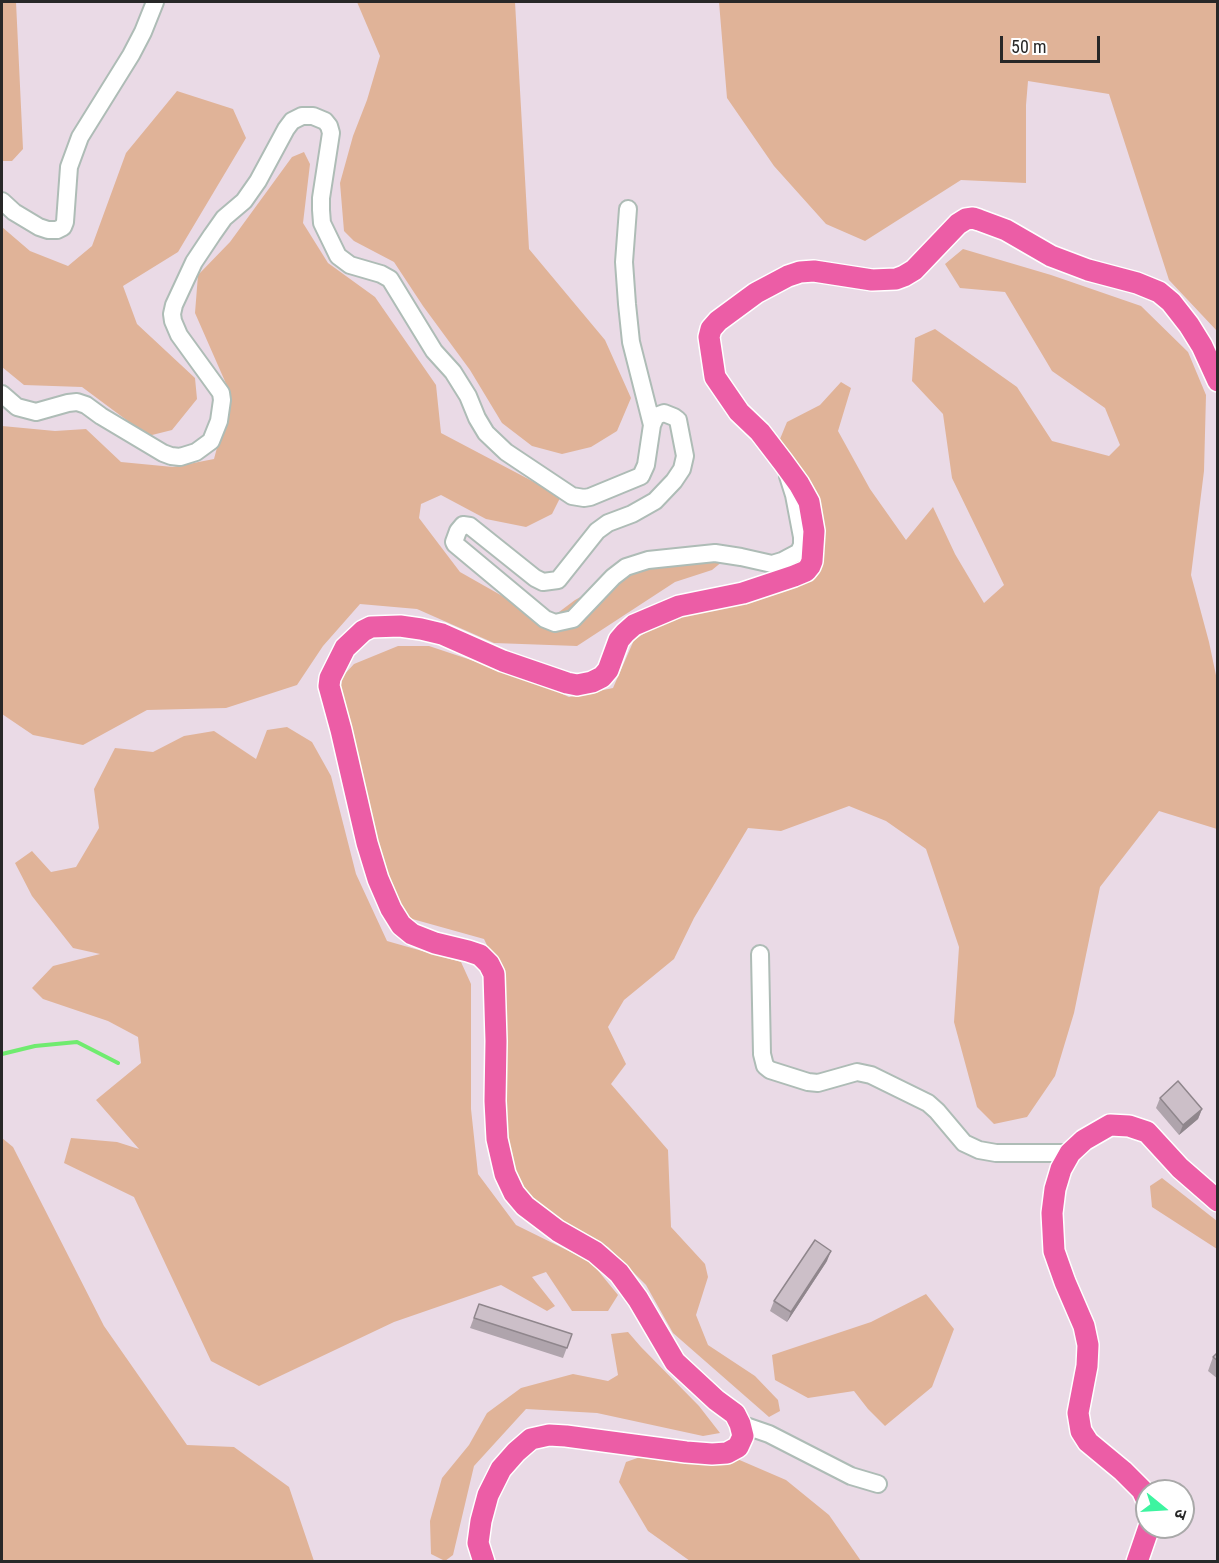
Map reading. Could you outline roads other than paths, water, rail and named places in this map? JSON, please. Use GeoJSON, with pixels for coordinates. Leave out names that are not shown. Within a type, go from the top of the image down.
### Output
{"type":"FeatureCollection","features":[{"type":"Feature","properties":{"kind":"main road"},"geometry":{"type":"LineString","coordinates":[[484,1562],[478,1543],[488,1495],[501,1469],[531,1439],[549,1435],[566,1436],[712,1454],[727,1453],[738,1447],[742,1436],[735,1414],[716,1400],[675,1362],[638,1299],[619,1272],[595,1252],[558,1231],[525,1206],[514,1193],[505,1174],[497,1139],[494,974],[489,964],[480,955],[435,943],[412,934],[401,925],[391,909],[378,879],[367,843],[329,686],[330,678],[345,648],[363,631],[371,627],[400,626],[421,629],[442,634],[503,661],[577,685],[602,677],[608,670],[619,640],[634,625],[679,606],[743,593],[806,571],[812,561],[814,531],[808,502],[799,484],[783,462],[760,432],[739,412],[716,377],[709,337],[711,329],[718,321],[756,293],[800,272],[872,280],[896,279],[904,276],[914,270],[958,224],[966,219],[973,218],[1006,230],[1051,256],[1088,270],[1137,283],[1159,292],[1171,302],[1189,325],[1202,346],[1218,381]]}},
{"type":"Feature","properties":{"kind":"main road"},"geometry":{"type":"LineString","coordinates":[[1135,1483],[1088,1442],[1081,1431],[1078,1413],[1087,1366],[1088,1345],[1084,1326],[1054,1251],[1055,1189],[1061,1169],[1070,1154],[1084,1140],[1110,1125],[1129,1126],[1147,1132],[1180,1168],[1218,1201]]}},
{"type":"Feature","properties":{"kind":"main road"},"geometry":{"type":"LineString","coordinates":[[1137,1562],[1145,1539]]}},
{"type":"Feature","properties":{"kind":"street"},"geometry":{"type":"LineString","coordinates":[[2,201],[14,212],[48,230],[63,227],[69,167],[80,137],[131,55],[155,2]]}},
{"type":"Feature","properties":{"kind":"street"},"geometry":{"type":"LineString","coordinates":[[2,394],[17,407],[36,412],[68,403],[77,402],[86,405],[154,448],[171,456],[196,452],[211,441],[219,421],[221,393],[179,335],[173,321],[174,305],[200,253],[224,218],[244,201],[258,181],[286,129],[292,121],[302,116],[313,116],[325,121],[332,133],[321,210],[322,223],[338,256],[350,265],[390,279],[434,351],[453,372],[468,396],[486,433],[506,452],[572,496],[590,497],[640,476],[646,465],[653,420],[656,416],[664,413],[678,420],[685,456],[682,469],[674,481],[654,501],[632,514],[608,523],[597,531],[558,580],[543,582],[535,578],[470,526],[463,525],[458,531],[455,544],[545,619],[555,623],[573,619],[613,577],[626,567],[648,560],[716,553],[741,556],[772,564],[799,552],[802,537],[794,495],[783,462]]}},
{"type":"Feature","properties":{"kind":"street"},"geometry":{"type":"LineString","coordinates":[[628,209],[624,262],[631,342],[652,425]]}},
{"type":"Feature","properties":{"kind":"street"},"geometry":{"type":"LineString","coordinates":[[760,954],[762,1054],[765,1066],[770,1070],[818,1083],[857,1072],[871,1075],[928,1103],[938,1111],[964,1143],[979,1150],[996,1153],[1070,1154]]}},
{"type":"Feature","properties":{"kind":"street"},"geometry":{"type":"LineString","coordinates":[[740,1424],[770,1434],[851,1476],[878,1484]]}},
{"type":"Feature","properties":{"kind":"waterway"},"geometry":{"type":"LineString","coordinates":[[2,1054],[35,1046],[77,1042],[118,1063]]}}]}
